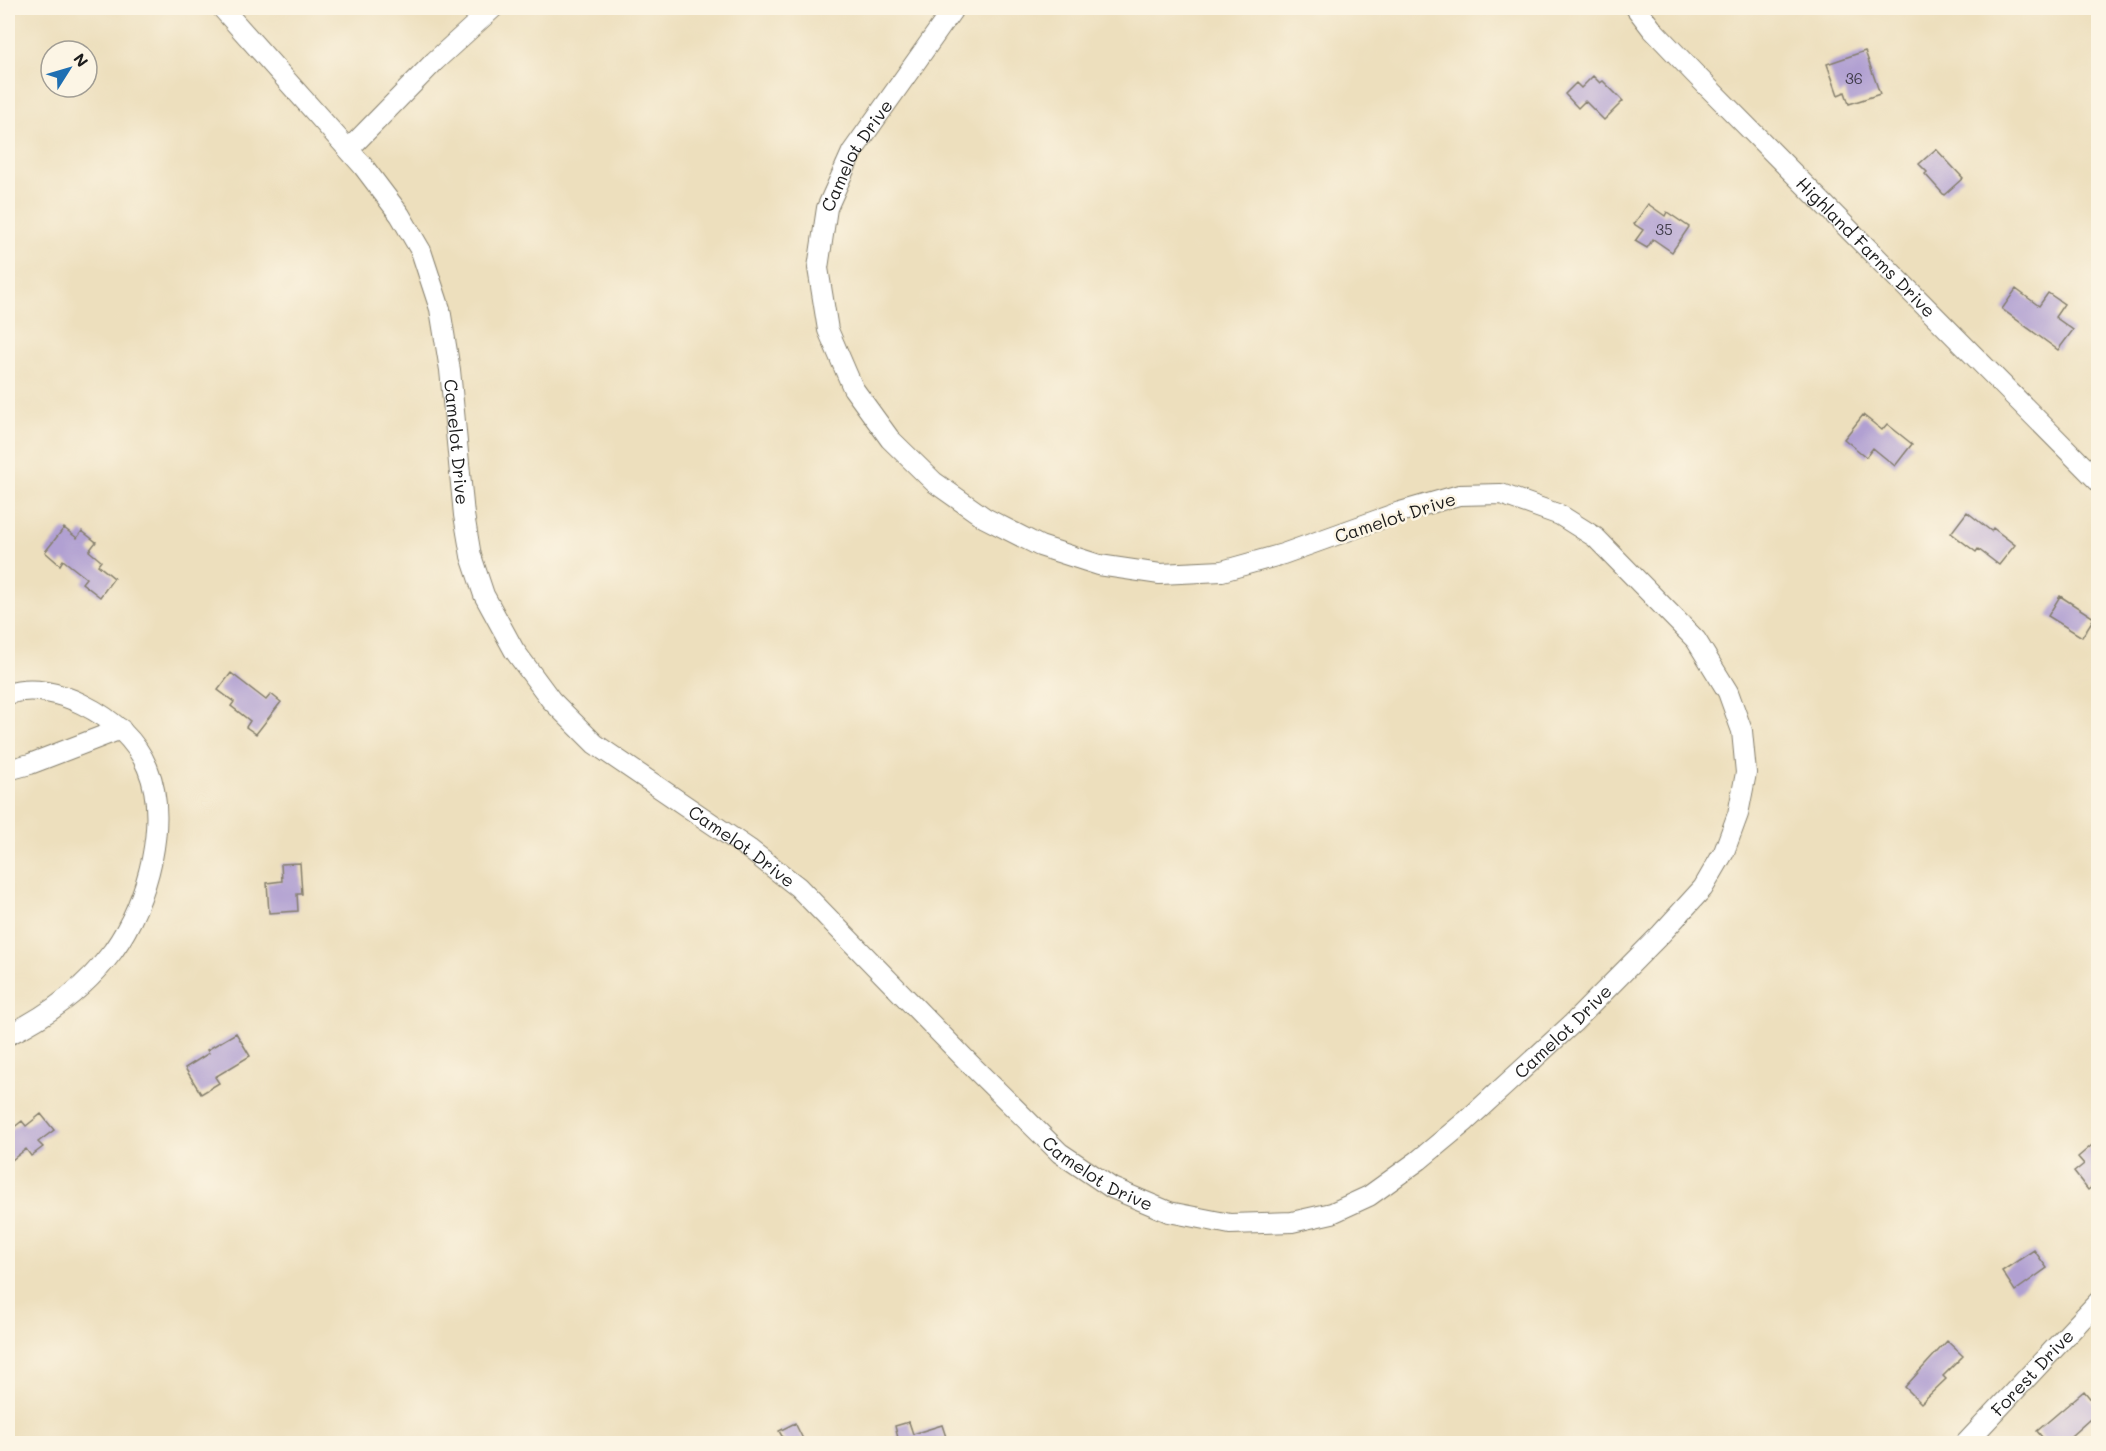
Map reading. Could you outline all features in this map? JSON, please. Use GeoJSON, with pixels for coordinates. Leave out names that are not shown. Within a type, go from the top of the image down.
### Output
{"type":"FeatureCollection","features":[{"type":"Feature","properties":{"kind":"street","name":"Camelot Drive"},"geometry":{"type":"LineString","coordinates":[[222,8],[349,149],[400,215],[421,251],[440,309],[450,370],[464,515],[471,556],[484,595],[514,650],[551,700],[595,744],[749,849],[798,887],[1060,1153],[1112,1188],[1169,1212],[1230,1224],[1292,1221],[1332,1213],[1369,1196],[1419,1161],[1466,1121],[1573,1023],[1703,888],[1724,852],[1738,814],[1746,773],[1742,731],[1728,692],[1696,640],[1595,537],[1560,515],[1501,494],[1459,495],[1400,512],[1283,554],[1222,571],[1160,574],[1099,566],[1040,546],[985,518],[934,482],[890,439],[853,388],[828,330],[818,268],[827,208],[852,152],[954,8]]}},
{"type":"Feature","properties":{"kind":"street"},"geometry":{"type":"LineString","coordinates":[[349,149],[435,61],[493,8]]}},
{"type":"Feature","properties":{"kind":"street","name":"Highland Farms Drive"},"geometry":{"type":"LineString","coordinates":[[1636,8],[1652,29],[1695,74],[2098,481]]}},
{"type":"Feature","properties":{"kind":"street"},"geometry":{"type":"LineString","coordinates":[[8,694],[20,691],[45,692],[70,698],[97,712],[121,729],[134,743],[141,756],[152,779],[157,802],[155,842],[148,877],[135,916],[113,950],[86,981],[54,1008],[8,1035]]}},
{"type":"Feature","properties":{"kind":"street"},"geometry":{"type":"LineString","coordinates":[[8,770],[30,764],[121,729]]}},
{"type":"Feature","properties":{"kind":"street","name":"Forest Drive"},"geometry":{"type":"LineString","coordinates":[[1965,1443],[2098,1302]]}},
{"type":"Feature","properties":{"kind":"building"},"geometry":{"type":"Polygon","coordinates":[[[1865,51],[1880,94],[1849,104],[1845,92],[1838,95],[1827,64],[1865,51]]]}},
{"type":"Feature","properties":{"kind":"building"},"geometry":{"type":"Polygon","coordinates":[[[1593,76],[1600,83],[1603,81],[1623,101],[1604,120],[1585,101],[1578,108],[1565,94],[1576,83],[1581,88],[1593,76]]]}},
{"type":"Feature","properties":{"kind":"building"},"geometry":{"type":"Polygon","coordinates":[[[1936,149],[1963,178],[1944,195],[1919,164],[1936,149]]]}},
{"type":"Feature","properties":{"kind":"building"},"geometry":{"type":"Polygon","coordinates":[[[1648,204],[1665,216],[1667,212],[1689,227],[1672,252],[1653,239],[1647,248],[1635,241],[1643,230],[1634,224],[1648,204]]]}},
{"type":"Feature","properties":{"kind":"building"},"geometry":{"type":"Polygon","coordinates":[[[2016,289],[2039,306],[2048,293],[2064,304],[2055,317],[2073,330],[2058,350],[2002,309],[2016,289]]]}},
{"type":"Feature","properties":{"kind":"building"},"geometry":{"type":"Polygon","coordinates":[[[1863,415],[1882,430],[1887,424],[1912,444],[1895,466],[1873,448],[1866,457],[1844,439],[1863,415]]]}},
{"type":"Feature","properties":{"kind":"building"},"geometry":{"type":"Polygon","coordinates":[[[1967,512],[1991,531],[1993,528],[2015,545],[1999,565],[1978,549],[1976,552],[1951,533],[1967,512]]]}},
{"type":"Feature","properties":{"kind":"building"},"geometry":{"type":"Polygon","coordinates":[[[64,528],[77,538],[82,531],[96,542],[89,551],[101,561],[98,565],[114,578],[100,597],[82,583],[86,578],[63,560],[60,565],[45,552],[64,528]]]}},
{"type":"Feature","properties":{"kind":"building"},"geometry":{"type":"Polygon","coordinates":[[[2060,596],[2094,618],[2082,637],[2048,616],[2060,596]]]}},
{"type":"Feature","properties":{"kind":"building"},"geometry":{"type":"Polygon","coordinates":[[[231,673],[266,700],[271,694],[281,702],[256,734],[246,727],[250,721],[231,706],[234,702],[218,690],[231,673]]]}},
{"type":"Feature","properties":{"kind":"building"},"geometry":{"type":"Polygon","coordinates":[[[300,863],[302,894],[297,894],[298,911],[269,913],[267,883],[282,881],[281,864],[300,863]]]}},
{"type":"Feature","properties":{"kind":"building"},"geometry":{"type":"Polygon","coordinates":[[[236,1033],[250,1056],[215,1077],[219,1083],[201,1094],[185,1068],[209,1053],[207,1050],[236,1033]]]}},
{"type":"Feature","properties":{"kind":"building"},"geometry":{"type":"Polygon","coordinates":[[[41,1114],[54,1130],[38,1142],[43,1147],[31,1156],[26,1149],[8,1163],[8,1132],[22,1121],[26,1126],[41,1114]]]}},
{"type":"Feature","properties":{"kind":"building"},"geometry":{"type":"Polygon","coordinates":[[[2098,1140],[2098,1182],[2088,1190],[2074,1172],[2084,1164],[2078,1157],[2098,1140]]]}},
{"type":"Feature","properties":{"kind":"building"},"geometry":{"type":"Polygon","coordinates":[[[2034,1250],[2047,1268],[2015,1291],[2002,1271],[2034,1250]]]}},
{"type":"Feature","properties":{"kind":"building"},"geometry":{"type":"Polygon","coordinates":[[[1947,1341],[1963,1356],[1943,1376],[1946,1379],[1921,1403],[1905,1387],[1947,1341]]]}},
{"type":"Feature","properties":{"kind":"building"},"geometry":{"type":"Polygon","coordinates":[[[2084,1391],[2098,1408],[2098,1412],[2063,1443],[2047,1443],[2037,1431],[2084,1391]]]}},
{"type":"Feature","properties":{"kind":"building"},"geometry":{"type":"Polygon","coordinates":[[[909,1422],[913,1434],[942,1425],[948,1443],[893,1443],[892,1440],[898,1438],[895,1426],[909,1422]]]}},
{"type":"Feature","properties":{"kind":"building"},"geometry":{"type":"Polygon","coordinates":[[[795,1423],[805,1443],[786,1443],[779,1431],[795,1423]]]}}]}
